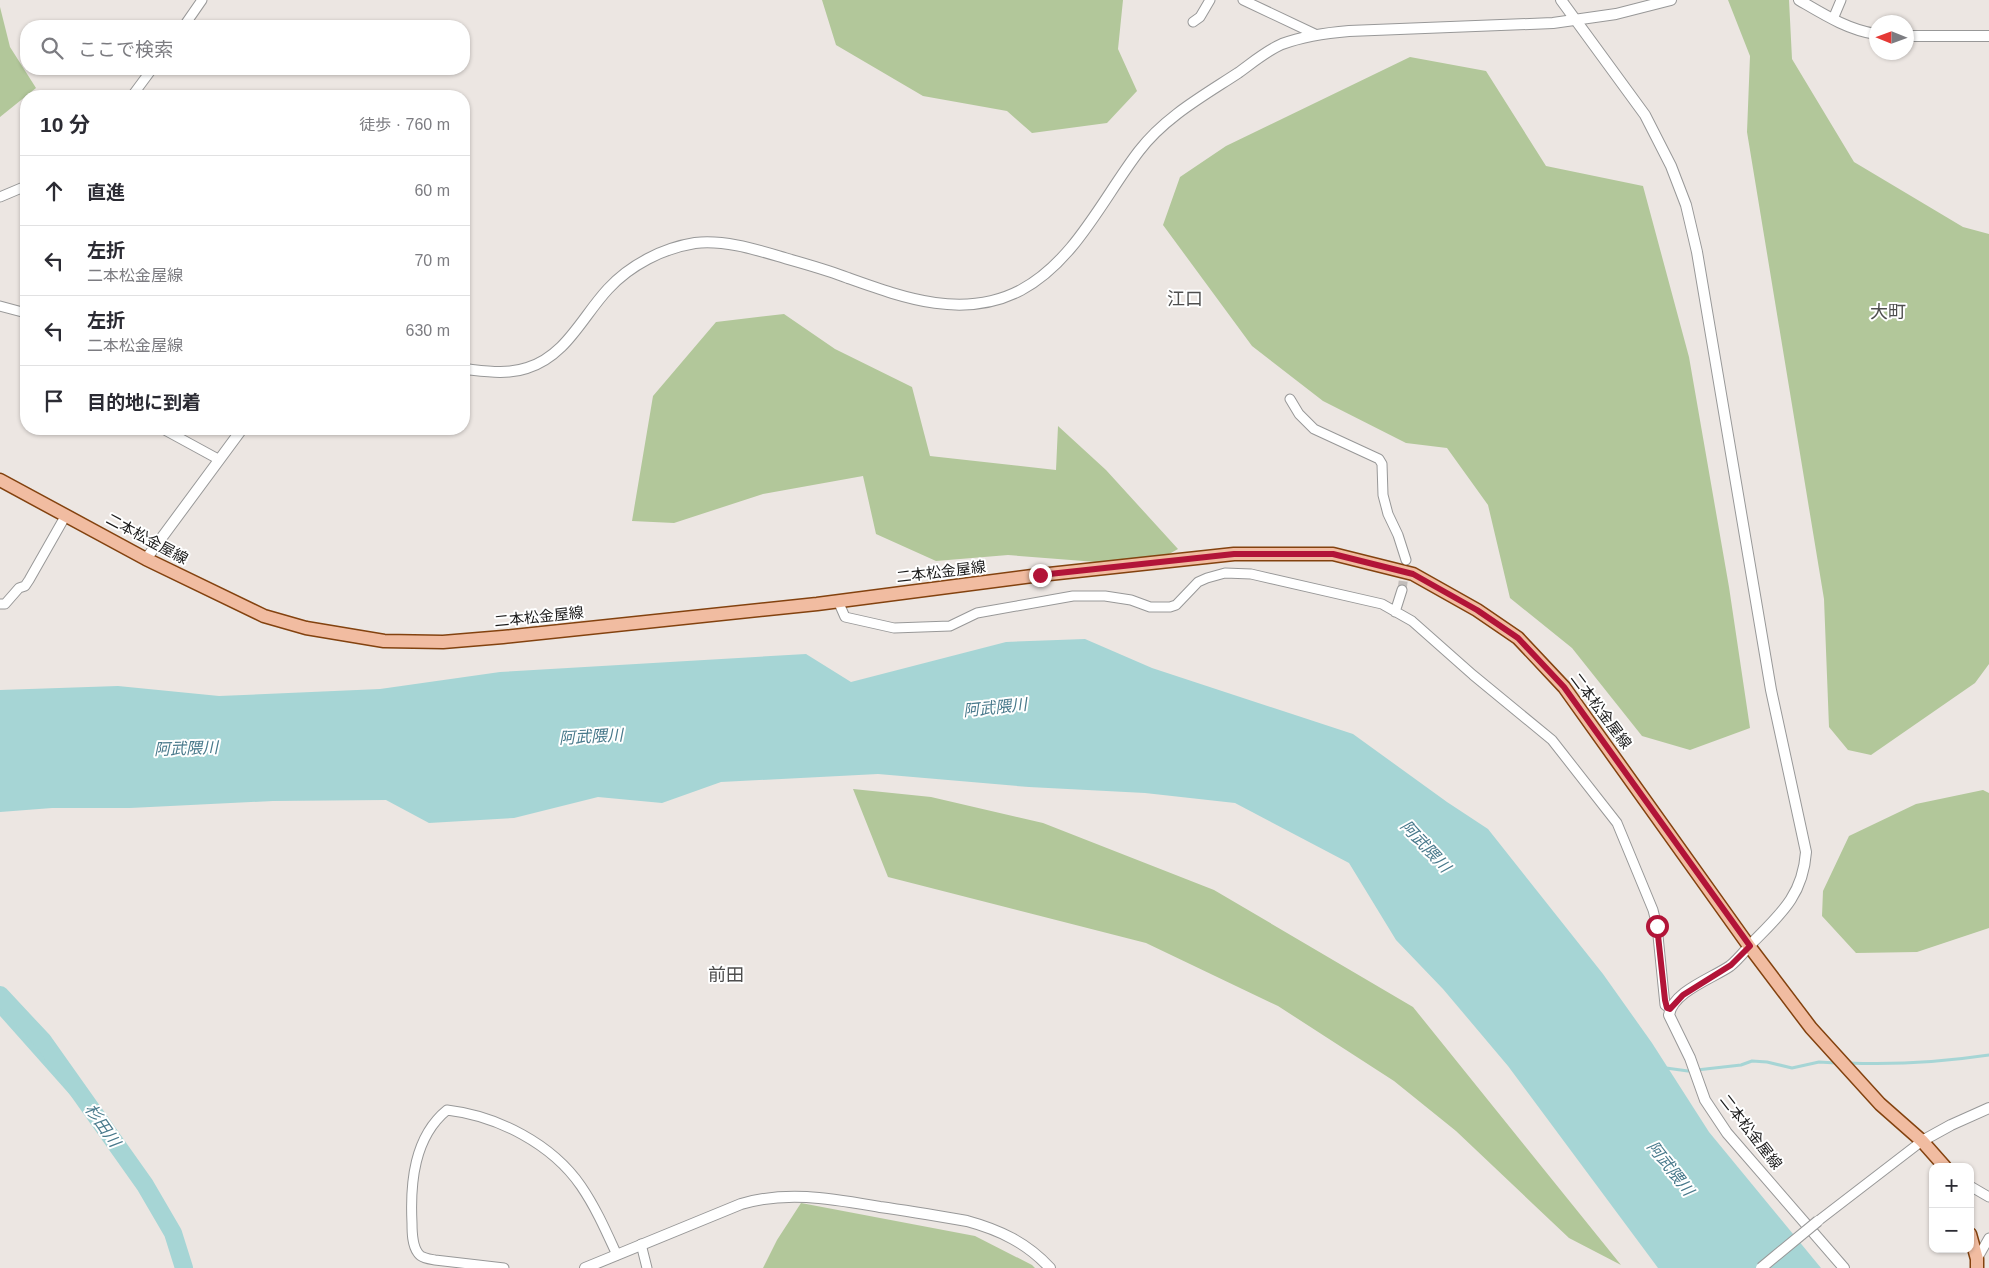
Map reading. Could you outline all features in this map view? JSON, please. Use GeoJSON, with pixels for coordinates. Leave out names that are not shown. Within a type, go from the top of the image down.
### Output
{"type":"FeatureCollection","features":[{"type":"Feature","properties":{"kind":"main road","name":"二本松金屋線"},"geometry":{"type":"LineString","coordinates":[[0,480],[146,559],[264,616],[306,628],[384,641],[443,642],[494,638],[838,601],[1040,575],[1234,554],[1333,554],[1413,574],[1477,610],[1518,638],[1564,687],[1811,1028],[1880,1104],[1922,1141],[1941,1163]]}},
{"type":"Feature","properties":{"kind":"main road"},"geometry":{"type":"LineString","coordinates":[[1974,1251],[1977,1263]]}},
{"type":"Feature","properties":{"kind":"street"},"geometry":{"type":"LineString","coordinates":[[188,20],[202,0]]}},
{"type":"Feature","properties":{"kind":"street"},"geometry":{"type":"LineString","coordinates":[[1194,22],[1200,18],[1210,0]]}},
{"type":"Feature","properties":{"kind":"street"},"geometry":{"type":"LineString","coordinates":[[1243,0],[1315,34]]}},
{"type":"Feature","properties":{"kind":"street"},"geometry":{"type":"LineString","coordinates":[[838,601],[845,617],[894,628],[950,626],[977,613],[1074,596],[1105,596],[1131,600],[1150,607],[1170,607],[1176,605],[1198,582],[1225,573],[1237,572],[1367,599],[1382,604],[1412,622],[1472,675],[1552,740],[1617,823],[1653,910],[1657,926],[1666,1005],[1670,1009],[1683,995],[1731,965],[1792,901],[1805,869],[1806,852],[1771,690],[1697,252],[1686,205],[1674,174],[1645,115],[1561,0]]}},
{"type":"Feature","properties":{"kind":"street"},"geometry":{"type":"LineString","coordinates":[[470,369],[509,372],[526,369],[540,363],[556,352],[571,337],[608,289],[622,276],[654,256],[697,243],[741,245],[838,274],[868,286],[935,304],[954,306],[979,304],[1002,298],[1035,282],[1061,259],[1139,151],[1166,123],[1184,108],[1278,46],[1315,34],[1349,31],[1553,23],[1616,14],[1671,0]]}},
{"type":"Feature","properties":{"kind":"street"},"geometry":{"type":"LineString","coordinates":[[1798,0],[1833,19],[1869,33]]}},
{"type":"Feature","properties":{"kind":"street"},"geometry":{"type":"LineString","coordinates":[[1833,19],[1841,0]]}},
{"type":"Feature","properties":{"kind":"street"},"geometry":{"type":"LineString","coordinates":[[1914,36],[1989,36]]}},
{"type":"Feature","properties":{"kind":"street"},"geometry":{"type":"LineString","coordinates":[[136,90],[148,75]]}},
{"type":"Feature","properties":{"kind":"street"},"geometry":{"type":"LineString","coordinates":[[0,197],[20,189]]}},
{"type":"Feature","properties":{"kind":"street"},"geometry":{"type":"LineString","coordinates":[[0,306],[20,311]]}},
{"type":"Feature","properties":{"kind":"street"},"geometry":{"type":"LineString","coordinates":[[1290,399],[1299,414],[1314,429],[1379,459],[1382,464],[1383,495],[1388,514],[1398,535],[1406,560]]}},
{"type":"Feature","properties":{"kind":"street"},"geometry":{"type":"LineString","coordinates":[[174,435],[218,460]]}},
{"type":"Feature","properties":{"kind":"street"},"geometry":{"type":"LineString","coordinates":[[146,559],[237,435]]}},
{"type":"Feature","properties":{"kind":"street"},"geometry":{"type":"LineString","coordinates":[[0,604],[5,604],[19,588],[25,586],[66,515]]}},
{"type":"Feature","properties":{"kind":"street"},"geometry":{"type":"LineString","coordinates":[[1395,612],[1402,590]]}},
{"type":"Feature","properties":{"kind":"street","name":"二本松金屋線"},"geometry":{"type":"LineString","coordinates":[[1670,1009],[1671,1020],[1690,1058],[1705,1100],[1727,1133],[1844,1268]]}},
{"type":"Feature","properties":{"kind":"street"},"geometry":{"type":"LineString","coordinates":[[1761,1268],[1818,1221],[1922,1141],[1951,1125],[1989,1108]]}},
{"type":"Feature","properties":{"kind":"street"},"geometry":{"type":"LineString","coordinates":[[504,1268],[435,1260],[424,1258],[418,1253],[412,1234],[410,1194],[417,1155],[430,1129],[447,1110],[490,1118],[512,1127],[566,1168],[597,1212],[617,1255]]}},
{"type":"Feature","properties":{"kind":"street"},"geometry":{"type":"LineString","coordinates":[[1974,1188],[1989,1197]]}},
{"type":"Feature","properties":{"kind":"street"},"geometry":{"type":"LineString","coordinates":[[585,1268],[597,1266],[641,1244],[723,1210],[766,1197],[808,1196],[967,1221],[1012,1237],[1027,1246],[1050,1268]]}},
{"type":"Feature","properties":{"kind":"street"},"geometry":{"type":"LineString","coordinates":[[1977,1263],[1989,1238]]}},
{"type":"Feature","properties":{"kind":"street"},"geometry":{"type":"LineString","coordinates":[[641,1244],[647,1268]]}},
{"type":"Feature","properties":{"kind":"green space"},"geometry":{"type":"Polygon","coordinates":[[[822,0],[1123,0],[1118,49],[1137,91],[1107,123],[1032,133],[1007,111],[923,96],[836,45],[822,0]]]}},
{"type":"Feature","properties":{"kind":"green space"},"geometry":{"type":"Polygon","coordinates":[[[1728,0],[1789,0],[1792,59],[1854,162],[1963,227],[1989,234],[1989,664],[1975,683],[1871,755],[1848,750],[1829,727],[1824,599],[1747,132],[1750,56],[1728,0]]]}},
{"type":"Feature","properties":{"kind":"green space"},"geometry":{"type":"Polygon","coordinates":[[[0,7],[10,47],[20,63],[20,75],[28,75],[36,88],[34,90],[20,90],[20,101],[0,117],[0,7]]]}},
{"type":"Feature","properties":{"kind":"green space"},"geometry":{"type":"Polygon","coordinates":[[[1410,57],[1486,71],[1546,166],[1643,186],[1689,357],[1729,587],[1750,728],[1690,750],[1642,736],[1572,648],[1510,598],[1488,505],[1447,448],[1406,443],[1323,401],[1252,346],[1163,225],[1180,177],[1226,146],[1410,57]]]}},
{"type":"Feature","properties":{"kind":"green space"},"geometry":{"type":"Polygon","coordinates":[[[784,314],[835,349],[912,387],[930,456],[1056,470],[1058,426],[1106,470],[1178,549],[1148,566],[1008,555],[936,561],[876,534],[863,476],[763,494],[674,523],[632,521],[653,396],[716,322],[784,314]]]}},
{"type":"Feature","properties":{"kind":"green space"},"geometry":{"type":"Polygon","coordinates":[[[853,789],[931,797],[1043,823],[1214,890],[1413,1007],[1621,1265],[1569,1238],[1456,1131],[1394,1081],[1278,1006],[1146,943],[888,877],[853,789]]]}},
{"type":"Feature","properties":{"kind":"green space"},"geometry":{"type":"Polygon","coordinates":[[[1983,790],[1989,793],[1989,928],[1917,952],[1856,953],[1822,916],[1823,891],[1849,836],[1916,804],[1983,790]]]}},
{"type":"Feature","properties":{"kind":"green space"},"geometry":{"type":"Polygon","coordinates":[[[801,1203],[975,1236],[1035,1268],[763,1268],[777,1240],[801,1203]]]}},
{"type":"Feature","properties":{"kind":"water","name":"阿武隈川"},"geometry":{"type":"Polygon","coordinates":[[[1085,639],[1152,668],[1353,734],[1447,802],[1488,829],[1603,974],[1652,1043],[1709,1132],[1821,1268],[1658,1268],[1508,1066],[1443,989],[1396,940],[1349,863],[1235,803],[1145,793],[1029,787],[878,774],[721,782],[662,803],[598,797],[514,818],[429,823],[386,800],[273,801],[130,808],[52,808],[0,812],[0,690],[118,686],[219,696],[380,689],[500,672],[806,654],[851,682],[1006,642],[1085,639]]]}},
{"type":"Feature","properties":{"kind":"water"},"geometry":{"type":"Polygon","coordinates":[[[0,989],[128,1160],[0,1016],[0,989]]]}},
{"type":"Feature","properties":{"kind":"waterway","name":"杉田川"},"geometry":{"type":"LineString","coordinates":[[0,995],[43,1041],[145,1185],[173,1233],[184,1268]]}},
{"type":"Feature","properties":{"kind":"waterway"},"geometry":{"type":"LineString","coordinates":[[1848,1063],[1883,1064],[1989,1055]]}},
{"type":"Feature","properties":{"kind":"waterway"},"geometry":{"type":"LineString","coordinates":[[1666,1068],[1688,1071],[1741,1065],[1752,1061],[1767,1062],[1792,1068],[1819,1062],[1836,1063]]}},
{"type":"Feature","properties":{"kind":"tunnel"},"geometry":{"type":"LineString","coordinates":[[1402,590],[1406,560]]}},
{"type":"Feature","properties":{"kind":"district","name":"江口"},"geometry":{"type":"Point","coordinates":[1185,299]}},
{"type":"Feature","properties":{"kind":"district","name":"大町"},"geometry":{"type":"Point","coordinates":[1888,312]}},
{"type":"Feature","properties":{"kind":"district","name":"前田"},"geometry":{"type":"Point","coordinates":[726,975]}},
{"type":"Feature","properties":{"kind":"route"},"geometry":{"type":"LineString","coordinates":[[1040,575],[1234,554],[1333,554],[1413,574],[1477,610],[1518,638],[1564,687],[1750,946],[1731,965],[1683,995],[1670,1009],[1667,1008],[1665,1000],[1657,926]]}}]}
